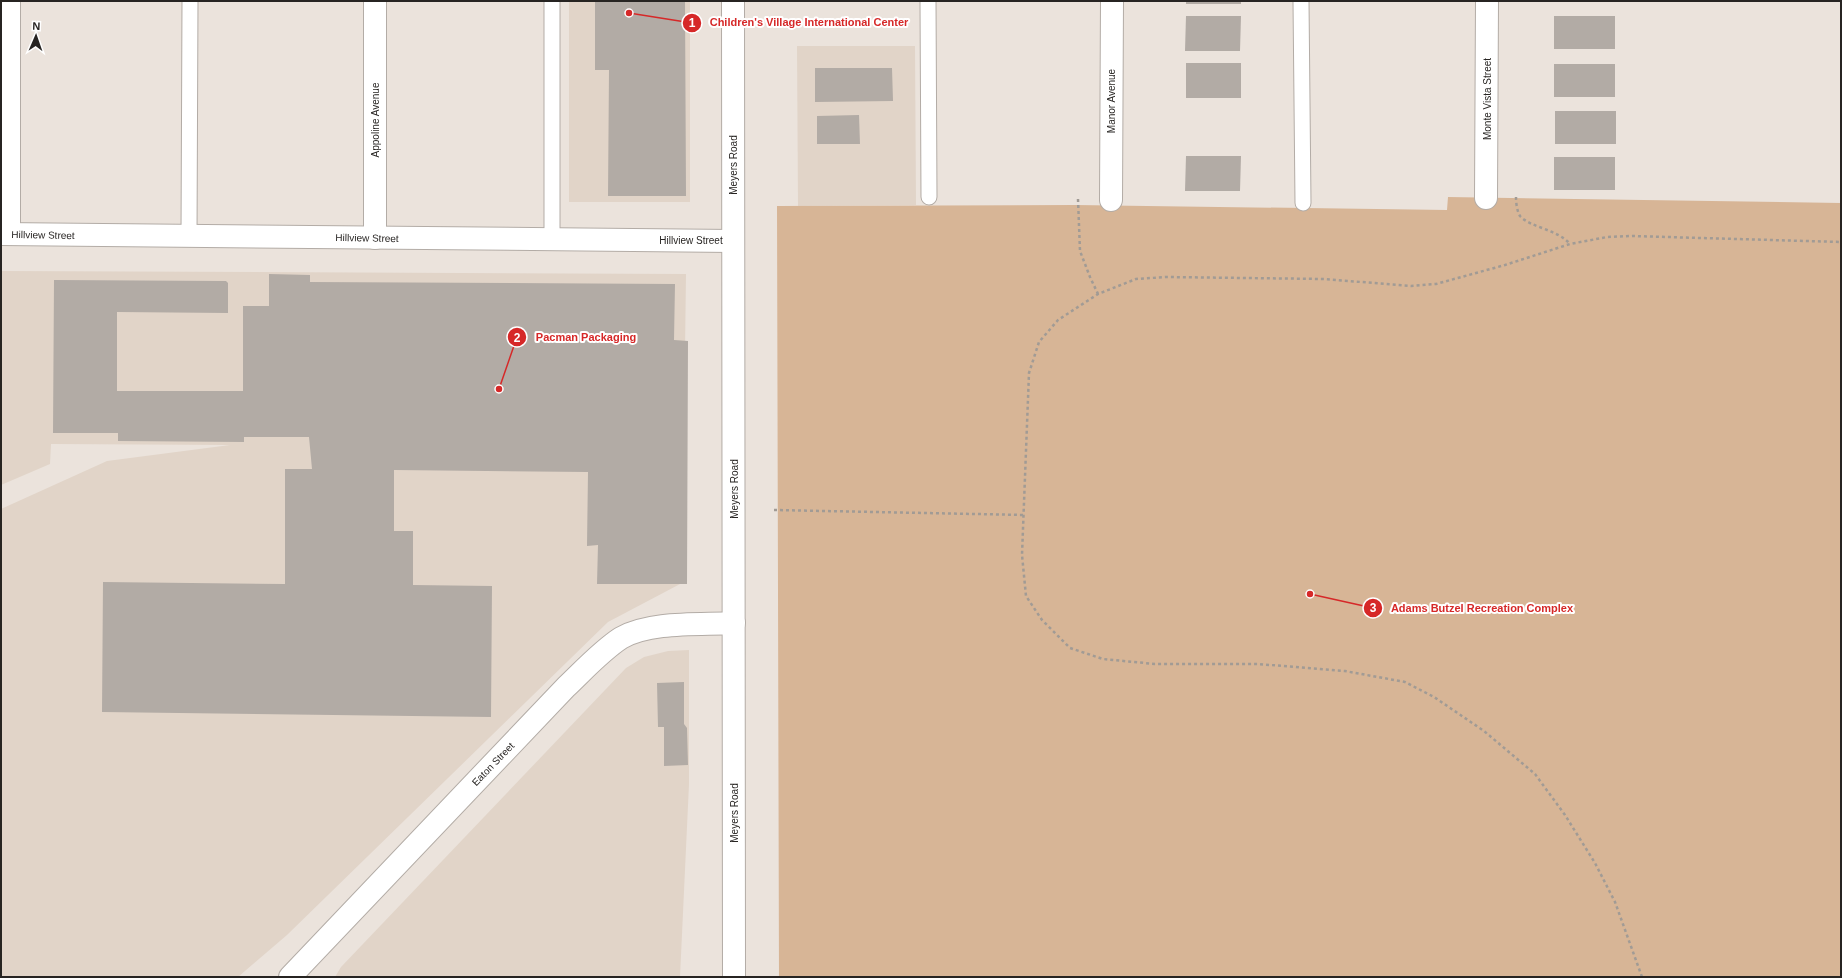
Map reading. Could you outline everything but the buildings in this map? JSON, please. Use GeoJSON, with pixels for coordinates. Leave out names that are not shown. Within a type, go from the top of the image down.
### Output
{"type":"FeatureCollection","features":[{"type":"Feature","properties":{"kind":"street"},"geometry":{"type":"LineString","coordinates":[[5,234],[9,1]]}},
{"type":"Feature","properties":{"kind":"street","name":"Appoline Avenue"},"geometry":{"type":"LineString","coordinates":[[375,1],[375,238]]}},
{"type":"Feature","properties":{"kind":"street","name":"Meyers Road"},"geometry":{"type":"LineString","coordinates":[[733,1],[734,977]]}},
{"type":"Feature","properties":{"kind":"street","name":"Manor Avenue"},"geometry":{"type":"LineString","coordinates":[[1111,200],[1112,1]]}},
{"type":"Feature","properties":{"kind":"street","name":"Monte Vista Street"},"geometry":{"type":"LineString","coordinates":[[1486,198],[1487,1]]}},
{"type":"Feature","properties":{"kind":"street","name":"Hillview Street"},"geometry":{"type":"LineString","coordinates":[[5,234],[734,241]]}},
{"type":"Feature","properties":{"kind":"street","name":"Eaton Street"},"geometry":{"type":"LineString","coordinates":[[290,977],[566,687],[596,658],[615,643],[634,632],[654,627],[734,623]]}},
{"type":"Feature","properties":{"kind":"lane"},"geometry":{"type":"LineString","coordinates":[[189,236],[190,1]]}},
{"type":"Feature","properties":{"kind":"lane"},"geometry":{"type":"LineString","coordinates":[[552,1],[552,239]]}},
{"type":"Feature","properties":{"kind":"lane"},"geometry":{"type":"LineString","coordinates":[[928,1],[929,197]]}},
{"type":"Feature","properties":{"kind":"lane"},"geometry":{"type":"LineString","coordinates":[[1301,1],[1303,203]]}},
{"type":"Feature","properties":{"kind":"path"},"geometry":{"type":"LineString","coordinates":[[1516,197],[1520,216],[1533,224],[1564,237],[1570,244]]}},
{"type":"Feature","properties":{"kind":"path"},"geometry":{"type":"LineString","coordinates":[[1078,199],[1080,251],[1098,294]]}},
{"type":"Feature","properties":{"kind":"path"},"geometry":{"type":"LineString","coordinates":[[1642,977],[1615,902],[1595,863],[1565,815],[1535,774],[1484,731],[1434,697],[1405,682],[1345,671],[1258,664],[1154,664],[1103,659],[1070,648],[1042,620],[1026,596],[1022,555],[1025,515],[1029,373],[1039,342],[1058,320],[1098,294],[1136,279],[1166,277],[1324,279],[1411,286],[1436,284],[1505,265],[1570,244],[1607,238],[1632,236],[1841,242]]}},
{"type":"Feature","properties":{"kind":"path"},"geometry":{"type":"LineString","coordinates":[[774,510],[1025,515]]}},
{"type":"Feature","properties":{"kind":"shaded area"},"geometry":{"type":"Polygon","coordinates":[[[569,1],[690,1],[690,202],[569,202],[569,1]]]}},
{"type":"Feature","properties":{"kind":"shaded area"},"geometry":{"type":"Polygon","coordinates":[[[797,46],[915,46],[916,205],[798,206],[797,46]]]}},
{"type":"Feature","properties":{"kind":"shaded area"},"geometry":{"type":"Polygon","coordinates":[[[1448,197],[1841,203],[1841,977],[779,977],[777,206],[1075,205],[1447,210],[1448,197]]]}},
{"type":"Feature","properties":{"kind":"shaded area"},"geometry":{"type":"Polygon","coordinates":[[[1,271],[686,274],[682,583],[608,622],[287,935],[238,977],[1,977],[1,509],[107,461],[230,445],[51,444],[50,464],[1,485],[1,271]]]}},
{"type":"Feature","properties":{"kind":"shaded area"},"geometry":{"type":"Polygon","coordinates":[[[689,650],[689,784],[680,977],[335,977],[341,967],[626,668],[644,657],[668,651],[689,650]]]}},
{"type":"Feature","properties":{"kind":"place","name":"Children's Village International Center"},"geometry":{"type":"Point","coordinates":[629,13]}},
{"type":"Feature","properties":{"kind":"place","name":"Pacman Packaging"},"geometry":{"type":"Point","coordinates":[499,389]}},
{"type":"Feature","properties":{"kind":"place","name":"Adams Butzel Recreation Complex"},"geometry":{"type":"Point","coordinates":[1310,594]}}]}
